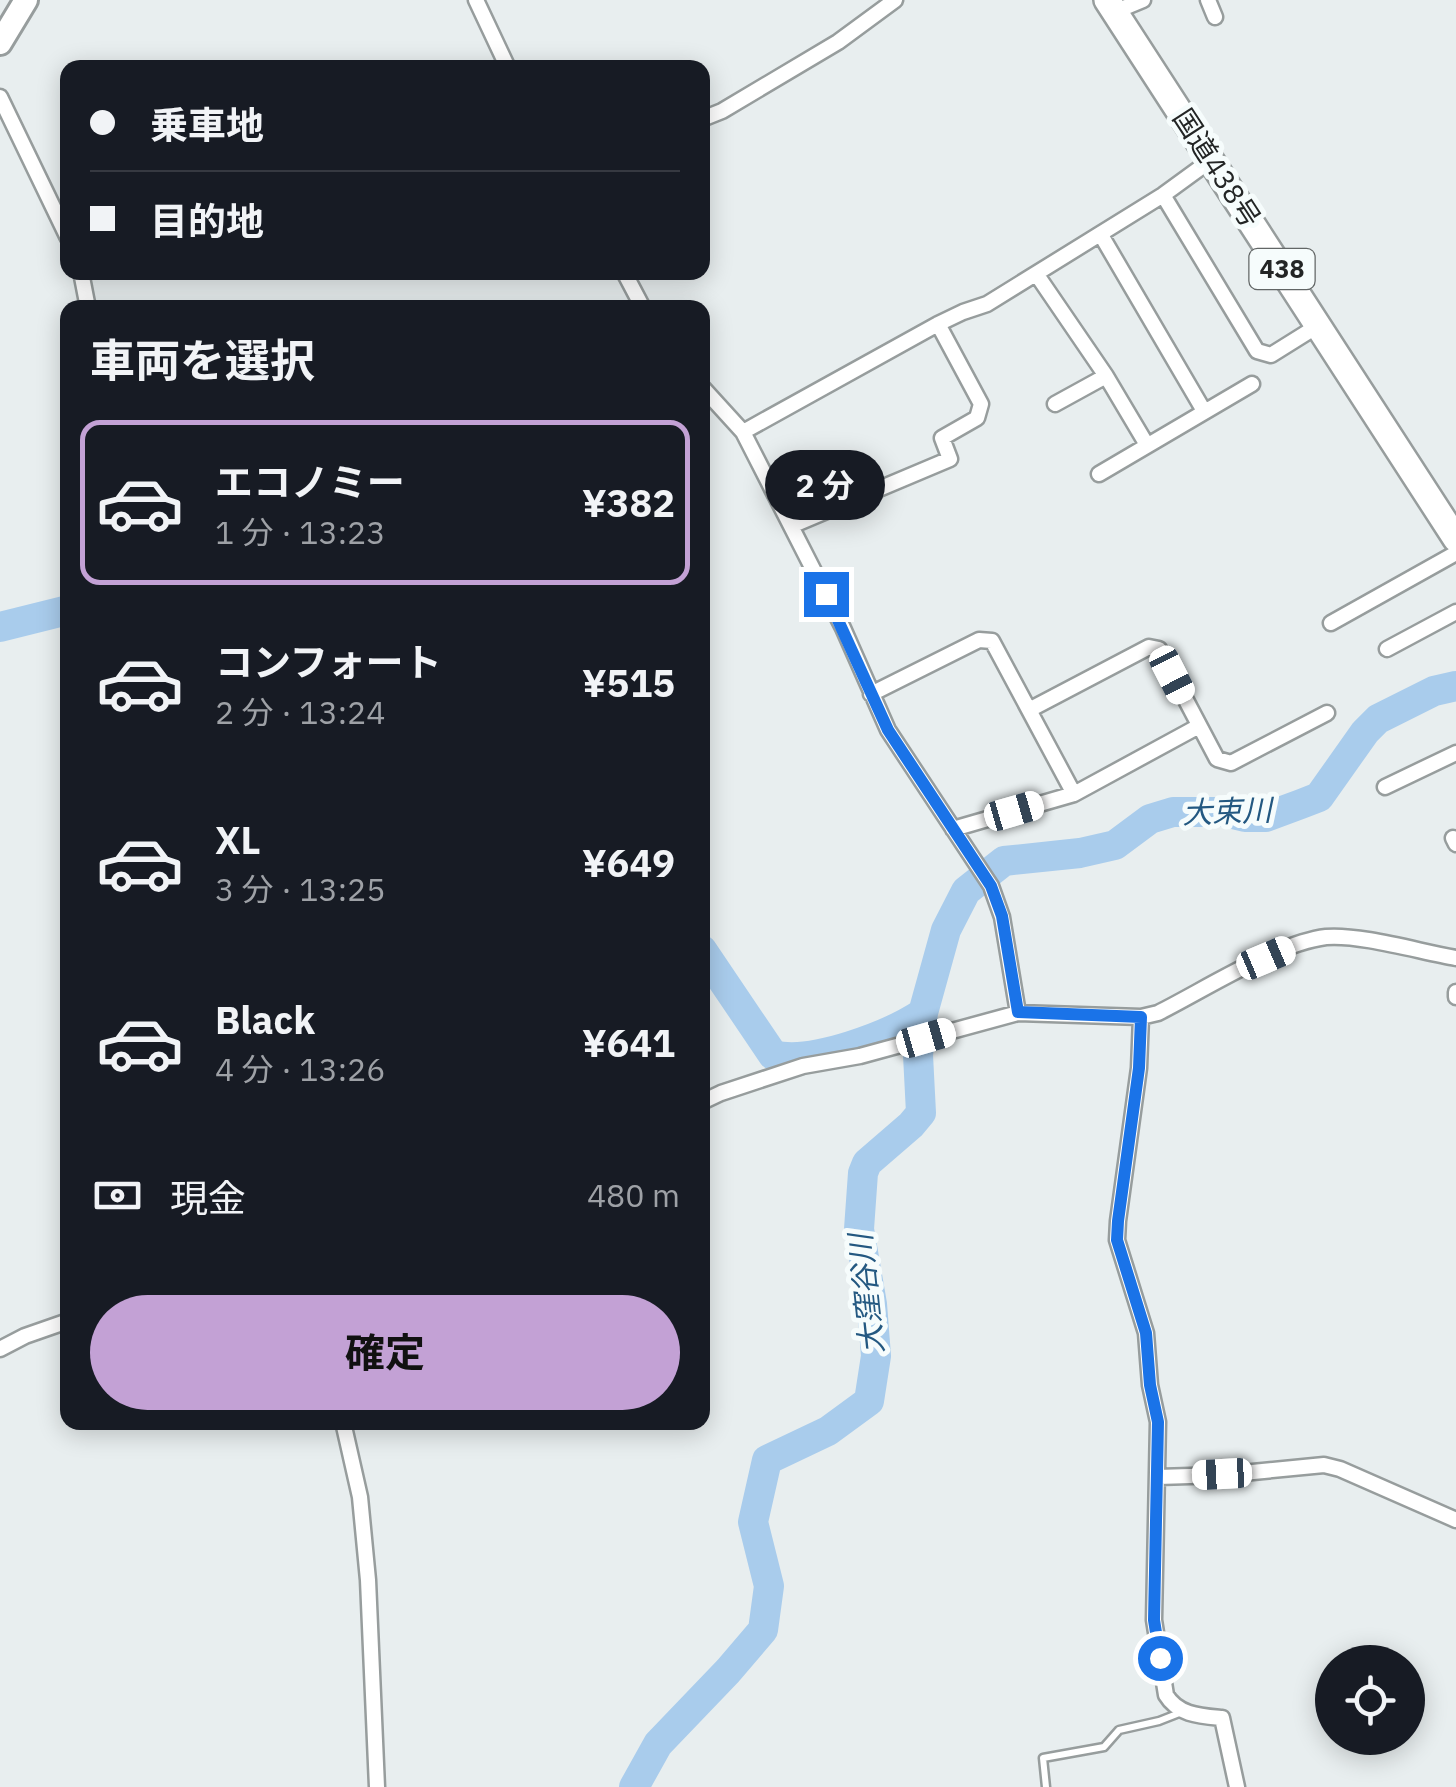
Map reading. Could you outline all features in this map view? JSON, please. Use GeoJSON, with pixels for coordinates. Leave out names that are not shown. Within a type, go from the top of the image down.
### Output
{"type":"FeatureCollection","features":[{"type":"Feature","properties":{"kind":"highway","name":"国道438号"},"geometry":{"type":"LineString","coordinates":[[1110,6],[1456,538]]}},
{"type":"Feature","properties":{"kind":"main road"},"geometry":{"type":"LineString","coordinates":[[0,43],[26,0]]}},
{"type":"Feature","properties":{"kind":"street"},"geometry":{"type":"LineString","coordinates":[[476,0],[504,60]]}},
{"type":"Feature","properties":{"kind":"street"},"geometry":{"type":"LineString","coordinates":[[710,116],[838,42],[895,0]]}},
{"type":"Feature","properties":{"kind":"street"},"geometry":{"type":"LineString","coordinates":[[1110,6],[1143,0]]}},
{"type":"Feature","properties":{"kind":"street"},"geometry":{"type":"LineString","coordinates":[[1208,0],[1214,16]]}},
{"type":"Feature","properties":{"kind":"street"},"geometry":{"type":"LineString","coordinates":[[0,97],[60,221]]}},
{"type":"Feature","properties":{"kind":"street"},"geometry":{"type":"LineString","coordinates":[[743,432],[938,324],[987,304],[1037,275],[1164,195],[1211,160]]}},
{"type":"Feature","properties":{"kind":"street"},"geometry":{"type":"LineString","coordinates":[[1164,195],[1256,351],[1271,355],[1319,325]]}},
{"type":"Feature","properties":{"kind":"street"},"geometry":{"type":"LineString","coordinates":[[1101,235],[1204,412]]}},
{"type":"Feature","properties":{"kind":"street"},"geometry":{"type":"LineString","coordinates":[[1037,275],[1106,376],[1147,445]]}},
{"type":"Feature","properties":{"kind":"street"},"geometry":{"type":"LineString","coordinates":[[792,526],[950,459],[942,438],[978,418],[980,404],[938,324]]}},
{"type":"Feature","properties":{"kind":"street"},"geometry":{"type":"LineString","coordinates":[[1054,404],[1106,376]]}},
{"type":"Feature","properties":{"kind":"street"},"geometry":{"type":"LineString","coordinates":[[1099,474],[1252,384]]}},
{"type":"Feature","properties":{"kind":"street"},"geometry":{"type":"LineString","coordinates":[[710,397],[743,432],[843,628],[888,730],[991,886],[1002,916],[1018,1012]]}},
{"type":"Feature","properties":{"kind":"street"},"geometry":{"type":"LineString","coordinates":[[1330,624],[1456,553]]}},
{"type":"Feature","properties":{"kind":"street"},"geometry":{"type":"LineString","coordinates":[[1388,648],[1456,612]]}},
{"type":"Feature","properties":{"kind":"street"},"geometry":{"type":"LineString","coordinates":[[871,694],[979,640],[992,640],[1074,794]]}},
{"type":"Feature","properties":{"kind":"street"},"geometry":{"type":"LineString","coordinates":[[1029,710],[1148,646],[1159,649],[1217,760],[1231,763],[1326,713]]}},
{"type":"Feature","properties":{"kind":"street"},"geometry":{"type":"LineString","coordinates":[[953,829],[1074,794],[1199,726]]}},
{"type":"Feature","properties":{"kind":"street"},"geometry":{"type":"LineString","coordinates":[[1385,788],[1456,753]]}},
{"type":"Feature","properties":{"kind":"street"},"geometry":{"type":"LineString","coordinates":[[710,1098],[802,1066],[860,1056],[1018,1012],[1141,1017],[1158,1014],[1303,942],[1330,937],[1456,958]]}},
{"type":"Feature","properties":{"kind":"street"},"geometry":{"type":"LineString","coordinates":[[1141,1017],[1139,1068],[1117,1240],[1146,1333],[1158,1422],[1154,1620],[1166,1695],[1183,1712],[1222,1718],[1238,1787]]}},
{"type":"Feature","properties":{"kind":"street"},"geometry":{"type":"LineString","coordinates":[[0,1348],[60,1324]]}},
{"type":"Feature","properties":{"kind":"street"},"geometry":{"type":"LineString","coordinates":[[345,1430],[360,1497],[368,1580],[377,1787]]}},
{"type":"Feature","properties":{"kind":"street"},"geometry":{"type":"LineString","coordinates":[[1158,1478],[1324,1465],[1456,1520]]}},
{"type":"Feature","properties":{"kind":"lane"},"geometry":{"type":"LineString","coordinates":[[1046,1787],[1043,1758],[1104,1747],[1119,1730],[1183,1712]]}},
{"type":"Feature","properties":{"kind":"waterway","name":"大束川"},"geometry":{"type":"LineString","coordinates":[[0,627],[60,612]]}},
{"type":"Feature","properties":{"kind":"waterway","name":"大窪谷川"},"geometry":{"type":"LineString","coordinates":[[634,1787],[658,1744],[763,1630],[769,1586],[753,1522],[767,1460],[828,1431],[869,1401],[876,1356],[859,1229],[863,1173],[867,1163],[921,1113],[918,1055],[923,1013],[946,930],[966,891],[1004,861],[1115,845],[1150,819],[1173,812],[1266,817],[1319,797],[1378,719],[1434,691],[1456,686]]}},
{"type":"Feature","properties":{"kind":"waterway","name":"大束川"},"geometry":{"type":"LineString","coordinates":[[710,962],[773,1055],[829,1052],[891,1030],[923,1013]]}},
{"type":"Feature","properties":{"kind":"route"},"geometry":{"type":"LineString","coordinates":[[826,594],[888,730],[991,886],[1002,916],[1018,1012],[1141,1017],[1139,1068],[1117,1240],[1146,1333],[1158,1422],[1154,1620],[1160,1658]]}}]}
